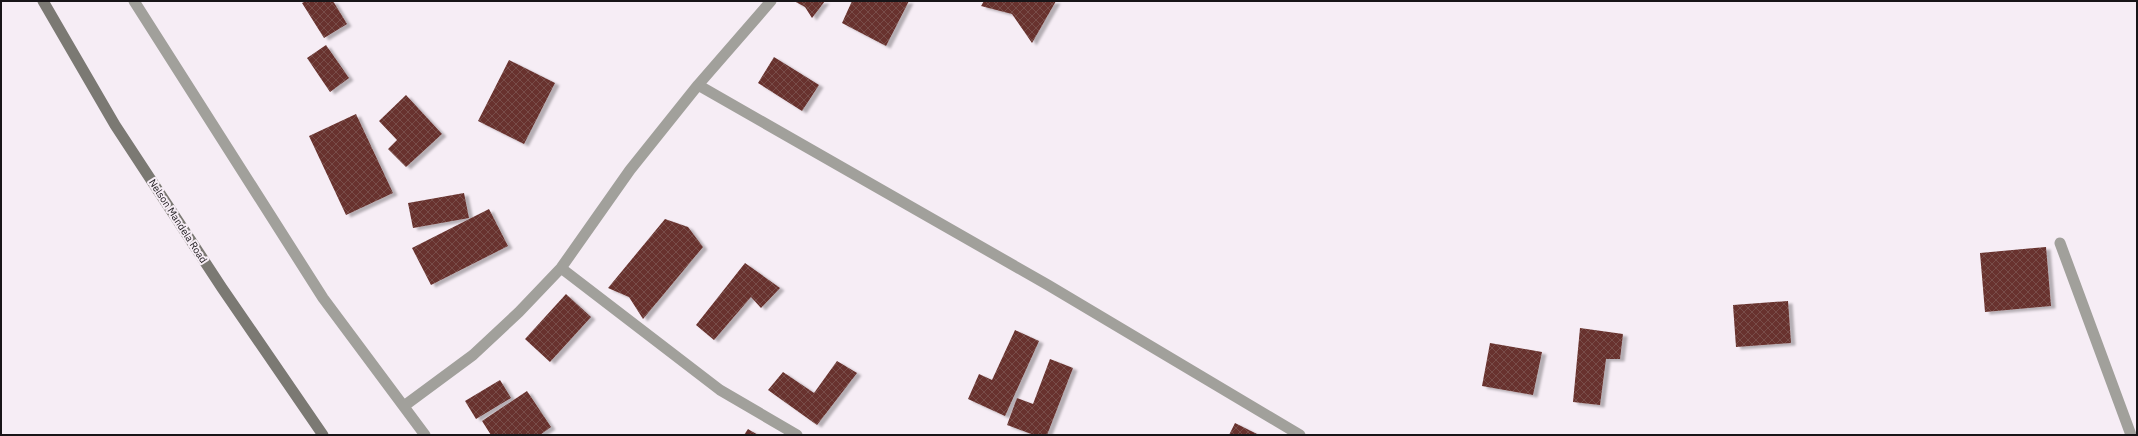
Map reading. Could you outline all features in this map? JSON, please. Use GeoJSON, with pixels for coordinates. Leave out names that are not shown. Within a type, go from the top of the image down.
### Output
{"type":"FeatureCollection","features":[{"type":"Feature","properties":{"kind":"main road","name":"Nelson Mandela Road"},"geometry":{"type":"LineString","coordinates":[[42,1],[115,125],[222,288],[323,435]]}},
{"type":"Feature","properties":{"kind":"street"},"geometry":{"type":"LineString","coordinates":[[134,1],[323,298],[425,435]]}},
{"type":"Feature","properties":{"kind":"street"},"geometry":{"type":"LineString","coordinates":[[404,406],[473,355],[519,312],[561,268],[630,170],[698,85],[771,1]]}},
{"type":"Feature","properties":{"kind":"street"},"geometry":{"type":"LineString","coordinates":[[698,85],[1048,285],[1300,435]]}},
{"type":"Feature","properties":{"kind":"street"},"geometry":{"type":"LineString","coordinates":[[2060,243],[2131,435]]}},
{"type":"Feature","properties":{"kind":"street"},"geometry":{"type":"LineString","coordinates":[[561,268],[720,390],[797,435]]}},
{"type":"Feature","properties":{"kind":"building"},"geometry":{"type":"Polygon","coordinates":[[[306,1],[333,1],[347,24],[324,38],[302,3],[306,1]]]}},
{"type":"Feature","properties":{"kind":"building"},"geometry":{"type":"Polygon","coordinates":[[[794,1],[825,1],[812,18],[805,7],[794,1]]]}},
{"type":"Feature","properties":{"kind":"building"},"geometry":{"type":"Polygon","coordinates":[[[852,1],[909,1],[886,46],[842,23],[852,1]]]}},
{"type":"Feature","properties":{"kind":"building"},"geometry":{"type":"Polygon","coordinates":[[[984,1],[1056,1],[1032,43],[1012,14],[981,6],[984,1]]]}},
{"type":"Feature","properties":{"kind":"building"},"geometry":{"type":"Polygon","coordinates":[[[326,45],[349,78],[330,92],[307,58],[326,45]]]}},
{"type":"Feature","properties":{"kind":"building"},"geometry":{"type":"Polygon","coordinates":[[[774,57],[819,85],[802,111],[758,83],[774,57]]]}},
{"type":"Feature","properties":{"kind":"building"},"geometry":{"type":"Polygon","coordinates":[[[509,60],[555,83],[524,144],[478,121],[509,60]]]}},
{"type":"Feature","properties":{"kind":"building"},"geometry":{"type":"Polygon","coordinates":[[[406,95],[442,134],[406,167],[388,149],[397,140],[379,121],[406,95]]]}},
{"type":"Feature","properties":{"kind":"building"},"geometry":{"type":"Polygon","coordinates":[[[356,114],[393,193],[346,215],[309,136],[356,114]]]}},
{"type":"Feature","properties":{"kind":"building"},"geometry":{"type":"Polygon","coordinates":[[[464,193],[469,218],[413,228],[408,203],[464,193]]]}},
{"type":"Feature","properties":{"kind":"building"},"geometry":{"type":"Polygon","coordinates":[[[489,209],[508,246],[431,285],[412,248],[489,209]]]}},
{"type":"Feature","properties":{"kind":"building"},"geometry":{"type":"Polygon","coordinates":[[[665,219],[688,227],[703,247],[643,319],[629,297],[608,288],[665,219]]]}},
{"type":"Feature","properties":{"kind":"building"},"geometry":{"type":"Polygon","coordinates":[[[2046,247],[2051,306],[1985,312],[1980,253],[2046,247]]]}},
{"type":"Feature","properties":{"kind":"building"},"geometry":{"type":"Polygon","coordinates":[[[745,263],[780,288],[761,308],[751,297],[714,340],[696,325],[745,263]]]}},
{"type":"Feature","properties":{"kind":"building"},"geometry":{"type":"Polygon","coordinates":[[[566,294],[591,317],[550,362],[525,339],[566,294]]]}},
{"type":"Feature","properties":{"kind":"building"},"geometry":{"type":"Polygon","coordinates":[[[1788,301],[1791,343],[1736,347],[1733,305],[1788,301]]]}},
{"type":"Feature","properties":{"kind":"building"},"geometry":{"type":"Polygon","coordinates":[[[1580,328],[1623,334],[1620,359],[1606,359],[1600,405],[1573,402],[1580,328]]]}},
{"type":"Feature","properties":{"kind":"building"},"geometry":{"type":"Polygon","coordinates":[[[1015,330],[1039,341],[1005,416],[968,399],[979,374],[992,380],[1015,330]]]}},
{"type":"Feature","properties":{"kind":"building"},"geometry":{"type":"Polygon","coordinates":[[[1490,343],[1542,352],[1533,395],[1482,386],[1490,343]]]}},
{"type":"Feature","properties":{"kind":"building"},"geometry":{"type":"Polygon","coordinates":[[[1050,359],[1073,368],[1047,435],[1034,435],[1007,425],[1017,398],[1033,404],[1050,359]]]}},
{"type":"Feature","properties":{"kind":"building"},"geometry":{"type":"Polygon","coordinates":[[[837,361],[857,373],[817,425],[768,390],[783,372],[814,393],[837,361]]]}},
{"type":"Feature","properties":{"kind":"building"},"geometry":{"type":"Polygon","coordinates":[[[500,380],[511,398],[476,419],[465,401],[500,380]]]}},
{"type":"Feature","properties":{"kind":"building"},"geometry":{"type":"Polygon","coordinates":[[[527,391],[551,427],[540,435],[491,435],[482,421],[527,391]]]}},
{"type":"Feature","properties":{"kind":"building"},"geometry":{"type":"Polygon","coordinates":[[[1235,423],[1259,435],[1229,435],[1235,423]]]}},
{"type":"Feature","properties":{"kind":"building"},"geometry":{"type":"Polygon","coordinates":[[[748,429],[758,435],[744,435],[748,429]]]}}]}
